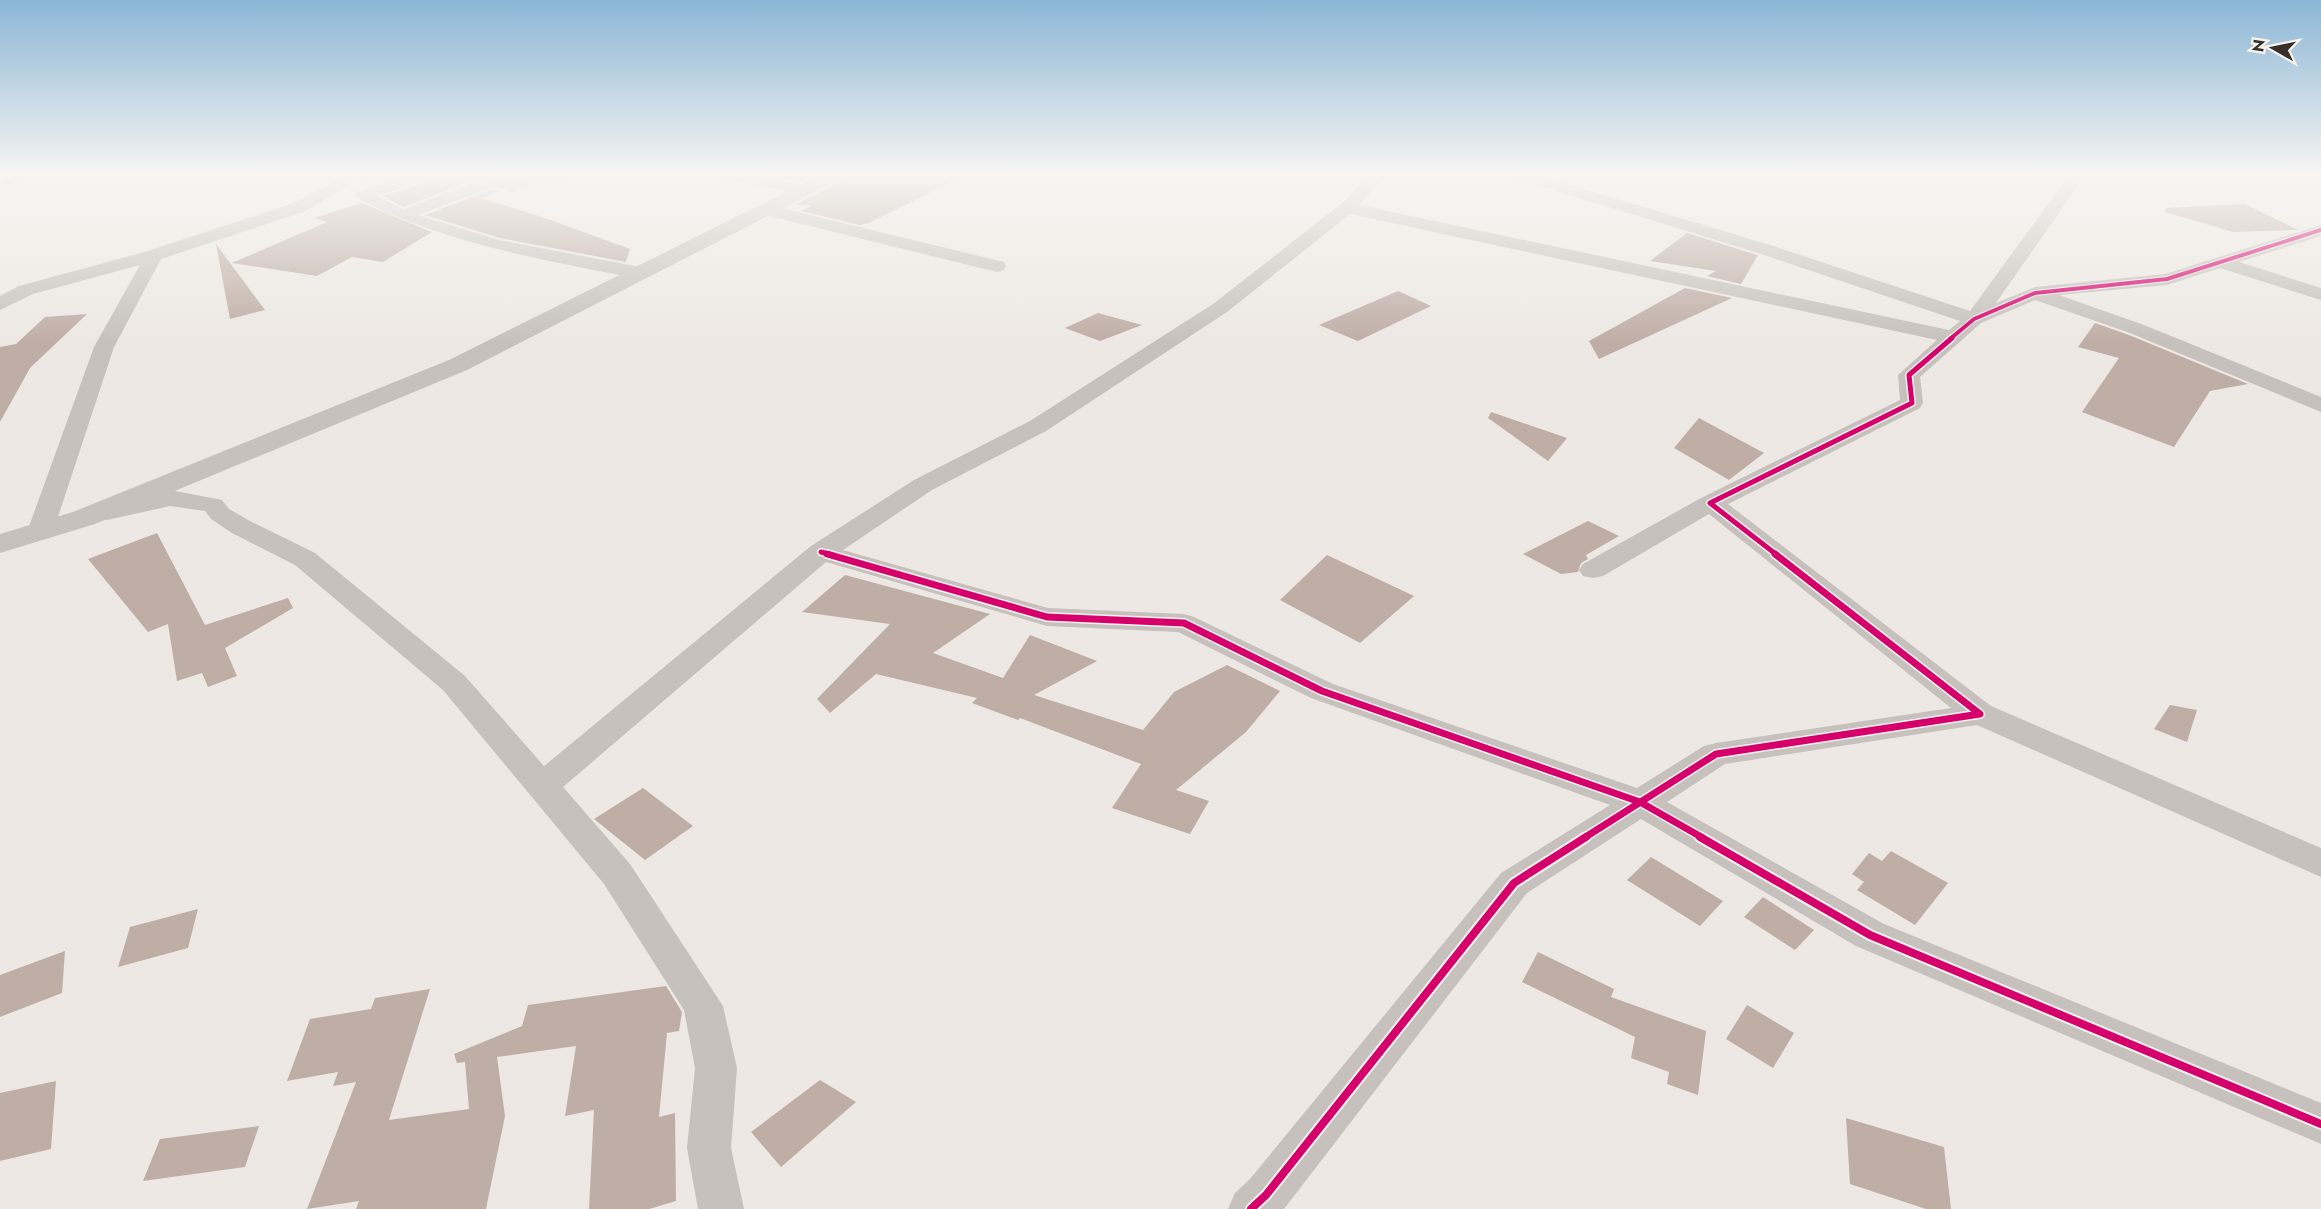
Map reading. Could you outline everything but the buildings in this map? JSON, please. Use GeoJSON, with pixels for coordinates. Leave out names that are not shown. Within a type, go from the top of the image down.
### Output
{"type":"FeatureCollection","features":[{"type":"Feature","properties":{"kind":"street"},"geometry":{"type":"LineString","coordinates":[[0,304],[26,290],[153,255],[228,230]]}},
{"type":"Feature","properties":{"kind":"street"},"geometry":{"type":"LineString","coordinates":[[450,230],[496,245],[640,273]]}},
{"type":"Feature","properties":{"kind":"street"},"geometry":{"type":"LineString","coordinates":[[84,518],[458,365],[725,230]]}},
{"type":"Feature","properties":{"kind":"street"},"geometry":{"type":"LineString","coordinates":[[849,230],[997,267]]}},
{"type":"Feature","properties":{"kind":"street"},"geometry":{"type":"LineString","coordinates":[[542,786],[821,552],[922,485],[1038,426],[1220,308],[1319,230]]}},
{"type":"Feature","properties":{"kind":"street"},"geometry":{"type":"LineString","coordinates":[[1462,230],[1964,328],[2035,293],[2167,279],[2320,230]]}},
{"type":"Feature","properties":{"kind":"street"},"geometry":{"type":"LineString","coordinates":[[1703,230],[1764,249],[1964,328]]}},
{"type":"Feature","properties":{"kind":"street"},"geometry":{"type":"LineString","coordinates":[[1593,570],[1710,503],[1912,403],[1909,375],[1964,328],[2036,230]]}},
{"type":"Feature","properties":{"kind":"street"},"geometry":{"type":"LineString","coordinates":[[40,532],[104,347],[153,255]]}},
{"type":"Feature","properties":{"kind":"street"},"geometry":{"type":"LineString","coordinates":[[2220,262],[2321,294]]}},
{"type":"Feature","properties":{"kind":"street"},"geometry":{"type":"LineString","coordinates":[[2035,293],[2137,329],[2321,405]]}},
{"type":"Feature","properties":{"kind":"street"},"geometry":{"type":"LineString","coordinates":[[0,544],[84,518],[170,498],[213,505],[220,514],[241,527],[305,559],[454,683],[617,874],[703,1006],[716,1068],[709,1148],[721,1209]]}},
{"type":"Feature","properties":{"kind":"street"},"geometry":{"type":"LineString","coordinates":[[1710,503],[1980,714],[2321,863]]}},
{"type":"Feature","properties":{"kind":"street"},"geometry":{"type":"LineString","coordinates":[[821,552],[1047,617],[1184,623],[1322,691],[1640,802],[1870,935],[2321,1124]]}},
{"type":"Feature","properties":{"kind":"street"},"geometry":{"type":"LineString","coordinates":[[1251,1209],[1266,1195],[1514,883],[1716,754],[1980,714]]}},
{"type":"Feature","properties":{"kind":"cycle path"},"geometry":{"type":"LineString","coordinates":[[1251,1209],[1266,1195],[1514,883],[1716,754],[1980,714],[1710,503],[1912,403],[1909,375],[1974,319],[2035,293],[2167,279],[2320,230]]}},
{"type":"Feature","properties":{"kind":"cycle path"},"geometry":{"type":"LineString","coordinates":[[821,552],[1047,617],[1184,623],[1322,691],[1640,802],[1870,935],[2321,1124]]}}]}
